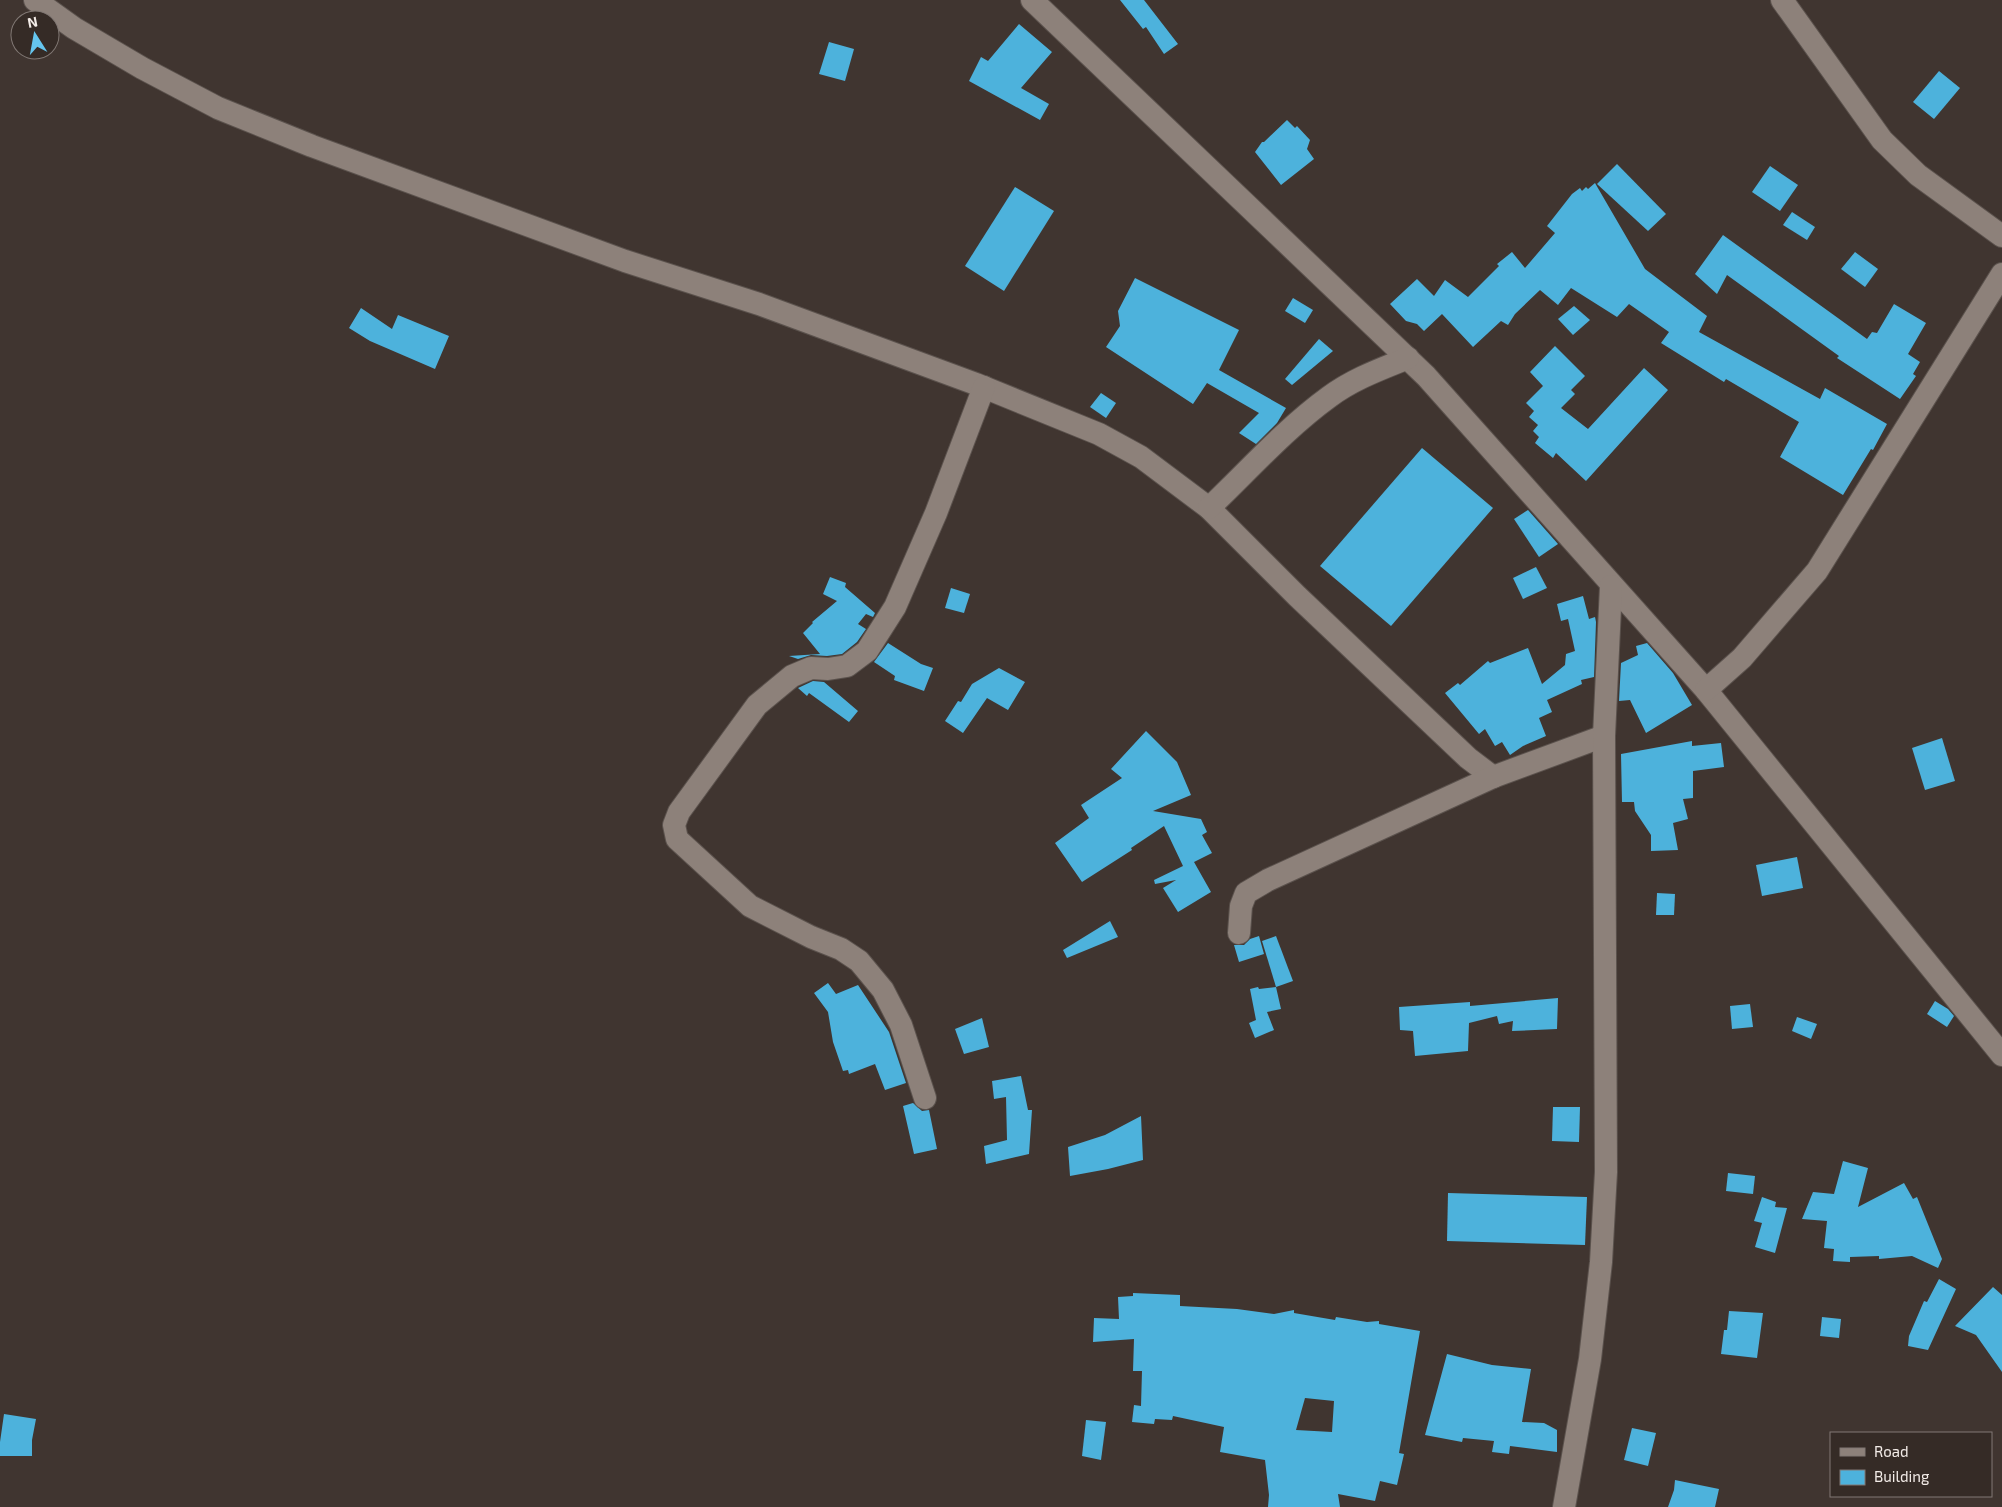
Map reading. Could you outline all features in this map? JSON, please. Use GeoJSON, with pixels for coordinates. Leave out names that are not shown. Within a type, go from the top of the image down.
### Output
{"type":"FeatureCollection","features":[{"type":"Feature","properties":{"kind":"street"},"geometry":{"type":"LineString","coordinates":[[35,0],[82,34],[142,68],[227,112],[312,146],[625,261],[760,304],[984,387],[1099,434],[1141,457],[1209,508],[1311,610],[1468,758],[1493,777]]}},
{"type":"Feature","properties":{"kind":"street"},"geometry":{"type":"LineString","coordinates":[[1032,0],[1426,376],[1545,508],[1611,586],[1706,690],[2002,1055]]}},
{"type":"Feature","properties":{"kind":"street"},"geometry":{"type":"LineString","coordinates":[[1782,0],[1882,140],[1918,175],[2002,236]]}},
{"type":"Feature","properties":{"kind":"street"},"geometry":{"type":"LineString","coordinates":[[1706,690],[1742,658],[1817,571],[2002,274]]}},
{"type":"Feature","properties":{"kind":"street"},"geometry":{"type":"LineString","coordinates":[[1209,508],[1300,421],[1330,396],[1362,377],[1408,358]]}},
{"type":"Feature","properties":{"kind":"street"},"geometry":{"type":"LineString","coordinates":[[925,1098],[901,1025],[883,990],[859,961],[841,949],[811,937],[750,906],[677,839],[674,825],[679,812],[757,705],[800,671],[812,668],[828,669],[847,666],[867,651],[895,607],[936,513],[984,387]]}},
{"type":"Feature","properties":{"kind":"street"},"geometry":{"type":"LineString","coordinates":[[1564,1507],[1590,1359],[1601,1262],[1606,1172],[1604,736],[1611,586]]}},
{"type":"Feature","properties":{"kind":"street"},"geometry":{"type":"LineString","coordinates":[[1239,932],[1241,906],[1246,893],[1268,880],[1493,777],[1604,736]]}},
{"type":"Feature","properties":{"kind":"building"},"geometry":{"type":"Polygon","coordinates":[[[1120,0],[1144,0],[1178,44],[1164,54],[1146,27],[1143,29],[1120,0]]]}},
{"type":"Feature","properties":{"kind":"building"},"geometry":{"type":"Polygon","coordinates":[[[1019,24],[1052,52],[1021,88],[1049,104],[1040,120],[969,81],[981,57],[988,61],[1019,24]]]}},
{"type":"Feature","properties":{"kind":"building"},"geometry":{"type":"Polygon","coordinates":[[[829,42],[854,49],[845,81],[819,74],[829,42]]]}},
{"type":"Feature","properties":{"kind":"building"},"geometry":{"type":"Polygon","coordinates":[[[1939,71],[1960,88],[1934,119],[1913,102],[1939,71]]]}},
{"type":"Feature","properties":{"kind":"building"},"geometry":{"type":"Polygon","coordinates":[[[1287,120],[1295,128],[1297,126],[1310,140],[1307,149],[1314,159],[1281,185],[1255,152],[1262,142],[1287,120]]]}},
{"type":"Feature","properties":{"kind":"building"},"geometry":{"type":"Polygon","coordinates":[[[1617,164],[1666,214],[1648,231],[1597,184],[1617,164]]]}},
{"type":"Feature","properties":{"kind":"building"},"geometry":{"type":"Polygon","coordinates":[[[1770,166],[1798,185],[1780,211],[1752,192],[1770,166]]]}},
{"type":"Feature","properties":{"kind":"building"},"geometry":{"type":"Polygon","coordinates":[[[1595,183],[1645,269],[1707,316],[1699,332],[1820,399],[1825,388],[1887,424],[1873,450],[1871,449],[1843,495],[1780,457],[1799,422],[1726,379],[1724,382],[1661,343],[1669,332],[1629,304],[1617,317],[1571,288],[1558,305],[1540,290],[1515,314],[1508,325],[1501,321],[1473,347],[1442,314],[1424,331],[1417,324],[1406,321],[1390,304],[1417,279],[1434,296],[1445,280],[1468,297],[1499,266],[1497,264],[1512,252],[1525,268],[1555,233],[1547,226],[1572,194],[1580,188],[1582,191],[1586,187],[1588,189],[1595,183]]]}},
{"type":"Feature","properties":{"kind":"building"},"geometry":{"type":"Polygon","coordinates":[[[1015,187],[1054,211],[1004,291],[965,266],[1015,187]]]}},
{"type":"Feature","properties":{"kind":"building"},"geometry":{"type":"Polygon","coordinates":[[[1792,212],[1815,227],[1807,240],[1783,225],[1792,212]]]}},
{"type":"Feature","properties":{"kind":"building"},"geometry":{"type":"Polygon","coordinates":[[[1723,235],[1867,339],[1872,332],[1877,333],[1894,304],[1926,323],[1908,354],[1920,362],[1913,374],[1916,376],[1900,399],[1837,358],[1839,356],[1727,275],[1717,294],[1695,274],[1723,235]]]}},
{"type":"Feature","properties":{"kind":"building"},"geometry":{"type":"Polygon","coordinates":[[[1855,252],[1878,269],[1865,287],[1841,269],[1855,252]]]}},
{"type":"Feature","properties":{"kind":"building"},"geometry":{"type":"Polygon","coordinates":[[[1135,278],[1239,330],[1219,370],[1286,408],[1277,423],[1256,444],[1239,433],[1259,413],[1207,383],[1193,404],[1106,347],[1120,326],[1118,311],[1135,278]]]}},
{"type":"Feature","properties":{"kind":"building"},"geometry":{"type":"Polygon","coordinates":[[[1293,298],[1313,310],[1305,323],[1285,311],[1293,298]]]}},
{"type":"Feature","properties":{"kind":"building"},"geometry":{"type":"Polygon","coordinates":[[[1574,306],[1590,320],[1573,335],[1558,319],[1574,306]]]}},
{"type":"Feature","properties":{"kind":"building"},"geometry":{"type":"Polygon","coordinates":[[[361,308],[392,329],[398,315],[449,336],[435,369],[370,341],[349,328],[361,308]]]}},
{"type":"Feature","properties":{"kind":"building"},"geometry":{"type":"Polygon","coordinates":[[[1319,339],[1333,351],[1292,385],[1285,379],[1319,339]]]}},
{"type":"Feature","properties":{"kind":"building"},"geometry":{"type":"Polygon","coordinates":[[[1555,346],[1585,376],[1571,390],[1575,394],[1561,408],[1588,429],[1644,368],[1668,390],[1586,481],[1556,453],[1553,458],[1535,443],[1539,437],[1533,431],[1538,425],[1529,417],[1534,411],[1526,403],[1543,386],[1530,372],[1555,346]]]}},
{"type":"Feature","properties":{"kind":"building"},"geometry":{"type":"Polygon","coordinates":[[[1101,393],[1116,403],[1106,418],[1090,407],[1101,393]]]}},
{"type":"Feature","properties":{"kind":"building"},"geometry":{"type":"Polygon","coordinates":[[[1422,448],[1493,508],[1391,626],[1320,566],[1422,448]]]}},
{"type":"Feature","properties":{"kind":"building"},"geometry":{"type":"Polygon","coordinates":[[[1528,510],[1558,544],[1539,557],[1514,519],[1528,510]]]}},
{"type":"Feature","properties":{"kind":"building"},"geometry":{"type":"Polygon","coordinates":[[[1536,567],[1547,588],[1523,599],[1513,578],[1536,567]]]}},
{"type":"Feature","properties":{"kind":"building"},"geometry":{"type":"Polygon","coordinates":[[[830,577],[846,583],[845,587],[875,613],[873,617],[866,614],[858,624],[866,629],[857,642],[842,654],[827,656],[811,655],[798,659],[789,656],[820,654],[803,633],[812,622],[837,601],[823,594],[830,577]]]}},
{"type":"Feature","properties":{"kind":"building"},"geometry":{"type":"Polygon","coordinates":[[[951,588],[970,594],[964,613],[945,608],[951,588]]]}},
{"type":"Feature","properties":{"kind":"building"},"geometry":{"type":"Polygon","coordinates":[[[1583,596],[1589,619],[1595,617],[1596,622],[1594,677],[1581,680],[1582,684],[1547,700],[1552,712],[1539,718],[1546,736],[1523,746],[1510,755],[1502,742],[1495,746],[1485,729],[1479,734],[1445,693],[1458,683],[1460,685],[1488,661],[1490,663],[1528,648],[1542,684],[1565,665],[1566,654],[1575,651],[1568,619],[1561,621],[1557,604],[1583,596]]]}},
{"type":"Feature","properties":{"kind":"building"},"geometry":{"type":"Polygon","coordinates":[[[888,643],[921,664],[933,668],[924,691],[894,680],[895,676],[874,662],[888,643]]]}},
{"type":"Feature","properties":{"kind":"building"},"geometry":{"type":"Polygon","coordinates":[[[1647,643],[1673,673],[1692,705],[1646,733],[1630,700],[1619,701],[1621,663],[1638,655],[1636,646],[1647,643]]]}},
{"type":"Feature","properties":{"kind":"building"},"geometry":{"type":"Polygon","coordinates":[[[999,668],[1025,682],[1008,710],[987,698],[963,733],[945,721],[958,701],[961,702],[972,684],[999,668]]]}},
{"type":"Feature","properties":{"kind":"building"},"geometry":{"type":"Polygon","coordinates":[[[813,681],[824,682],[858,711],[849,722],[809,693],[807,696],[798,688],[813,681]]]}},
{"type":"Feature","properties":{"kind":"building"},"geometry":{"type":"Polygon","coordinates":[[[1146,731],[1177,762],[1191,795],[1153,811],[1201,819],[1207,832],[1202,835],[1212,853],[1194,862],[1211,892],[1178,912],[1163,888],[1176,880],[1155,884],[1154,880],[1183,866],[1164,826],[1131,848],[1132,850],[1082,882],[1055,843],[1089,818],[1081,805],[1122,778],[1111,769],[1146,731]]]}},
{"type":"Feature","properties":{"kind":"building"},"geometry":{"type":"Polygon","coordinates":[[[1942,738],[1955,781],[1925,790],[1912,748],[1942,738]]]}},
{"type":"Feature","properties":{"kind":"building"},"geometry":{"type":"Polygon","coordinates":[[[1692,741],[1692,746],[1721,743],[1724,767],[1693,771],[1693,798],[1683,799],[1688,819],[1673,823],[1678,850],[1651,851],[1651,835],[1635,811],[1634,802],[1622,802],[1621,754],[1692,741]]]}},
{"type":"Feature","properties":{"kind":"building"},"geometry":{"type":"Polygon","coordinates":[[[1797,857],[1803,888],[1762,896],[1756,865],[1797,857]]]}},
{"type":"Feature","properties":{"kind":"building"},"geometry":{"type":"Polygon","coordinates":[[[1657,893],[1675,894],[1674,915],[1656,915],[1657,893]]]}},
{"type":"Feature","properties":{"kind":"building"},"geometry":{"type":"Polygon","coordinates":[[[1110,921],[1118,937],[1067,958],[1063,950],[1110,921]]]}},
{"type":"Feature","properties":{"kind":"building"},"geometry":{"type":"Polygon","coordinates":[[[1259,936],[1264,954],[1239,962],[1234,945],[1244,945],[1250,939],[1259,936]]]}},
{"type":"Feature","properties":{"kind":"building"},"geometry":{"type":"Polygon","coordinates":[[[1276,936],[1293,981],[1276,987],[1262,941],[1276,936]]]}},
{"type":"Feature","properties":{"kind":"building"},"geometry":{"type":"Polygon","coordinates":[[[828,983],[836,994],[858,985],[889,1032],[906,1083],[885,1090],[875,1064],[849,1074],[848,1070],[843,1071],[833,1042],[828,1012],[814,993],[828,983]]]}},
{"type":"Feature","properties":{"kind":"building"},"geometry":{"type":"Polygon","coordinates":[[[1258,987],[1259,989],[1276,987],[1281,1009],[1267,1012],[1274,1030],[1255,1038],[1249,1023],[1256,1020],[1250,989],[1258,987]]]}},
{"type":"Feature","properties":{"kind":"building"},"geometry":{"type":"Polygon","coordinates":[[[1558,998],[1557,1029],[1512,1031],[1513,1021],[1499,1024],[1497,1016],[1469,1023],[1468,1051],[1415,1056],[1413,1031],[1400,1030],[1399,1007],[1470,1002],[1470,1006],[1558,998]]]}},
{"type":"Feature","properties":{"kind":"building"},"geometry":{"type":"Polygon","coordinates":[[[1935,1001],[1948,1009],[1954,1016],[1947,1027],[1927,1014],[1935,1001]]]}},
{"type":"Feature","properties":{"kind":"building"},"geometry":{"type":"Polygon","coordinates":[[[1750,1004],[1753,1027],[1732,1029],[1730,1006],[1750,1004]]]}},
{"type":"Feature","properties":{"kind":"building"},"geometry":{"type":"Polygon","coordinates":[[[1797,1017],[1817,1024],[1811,1039],[1792,1031],[1797,1017]]]}},
{"type":"Feature","properties":{"kind":"building"},"geometry":{"type":"Polygon","coordinates":[[[982,1018],[989,1047],[964,1054],[955,1029],[982,1018]]]}},
{"type":"Feature","properties":{"kind":"building"},"geometry":{"type":"Polygon","coordinates":[[[1021,1076],[1028,1110],[1032,1110],[1029,1154],[986,1164],[984,1146],[1007,1140],[1006,1097],[994,1099],[992,1081],[1021,1076]]]}},
{"type":"Feature","properties":{"kind":"building"},"geometry":{"type":"Polygon","coordinates":[[[913,1103],[922,1111],[929,1110],[937,1149],[914,1154],[903,1106],[913,1103]]]}},
{"type":"Feature","properties":{"kind":"building"},"geometry":{"type":"Polygon","coordinates":[[[1553,1107],[1580,1107],[1579,1142],[1552,1141],[1553,1107]]]}},
{"type":"Feature","properties":{"kind":"building"},"geometry":{"type":"Polygon","coordinates":[[[1141,1116],[1143,1160],[1070,1176],[1068,1147],[1105,1135],[1141,1116]]]}},
{"type":"Feature","properties":{"kind":"building"},"geometry":{"type":"Polygon","coordinates":[[[1843,1161],[1868,1168],[1858,1207],[1904,1183],[1913,1199],[1917,1197],[1942,1259],[1938,1268],[1912,1256],[1879,1259],[1879,1256],[1850,1257],[1850,1262],[1833,1261],[1834,1249],[1824,1248],[1827,1221],[1802,1219],[1813,1192],[1834,1194],[1843,1161]]]}},
{"type":"Feature","properties":{"kind":"building"},"geometry":{"type":"Polygon","coordinates":[[[1728,1173],[1755,1176],[1753,1194],[1726,1191],[1728,1173]]]}},
{"type":"Feature","properties":{"kind":"building"},"geometry":{"type":"Polygon","coordinates":[[[1448,1193],[1587,1197],[1585,1245],[1447,1241],[1448,1193]]]}},
{"type":"Feature","properties":{"kind":"building"},"geometry":{"type":"Polygon","coordinates":[[[1762,1197],[1776,1202],[1775,1207],[1787,1208],[1775,1253],[1755,1247],[1762,1223],[1754,1221],[1762,1197]]]}},
{"type":"Feature","properties":{"kind":"building"},"geometry":{"type":"Polygon","coordinates":[[[1939,1279],[1956,1289],[1928,1350],[1908,1346],[1909,1336],[1924,1301],[1927,1302],[1939,1279]]]}},
{"type":"Feature","properties":{"kind":"building"},"geometry":{"type":"Polygon","coordinates":[[[1993,1287],[2002,1295],[2002,1372],[1976,1335],[1955,1326],[1993,1287]]]}},
{"type":"Feature","properties":{"kind":"building"},"geometry":{"type":"Polygon","coordinates":[[[1133,1293],[1180,1295],[1180,1306],[1237,1309],[1274,1314],[1294,1310],[1294,1313],[1335,1320],[1336,1317],[1367,1322],[1379,1321],[1379,1324],[1420,1331],[1399,1453],[1404,1454],[1397,1485],[1380,1481],[1375,1501],[1338,1494],[1340,1507],[1268,1507],[1269,1495],[1265,1460],[1220,1452],[1224,1427],[1173,1416],[1172,1420],[1155,1419],[1154,1424],[1132,1422],[1134,1405],[1141,1406],[1142,1371],[1133,1371],[1134,1339],[1093,1342],[1094,1318],[1119,1319],[1118,1297],[1133,1296],[1133,1293]],[[1305,1398],[1296,1430],[1332,1432],[1334,1401],[1305,1398]]]}},
{"type":"Feature","properties":{"kind":"building"},"geometry":{"type":"Polygon","coordinates":[[[1729,1311],[1763,1313],[1757,1358],[1721,1354],[1724,1330],[1727,1330],[1729,1311]]]}},
{"type":"Feature","properties":{"kind":"building"},"geometry":{"type":"Polygon","coordinates":[[[1822,1317],[1841,1319],[1839,1338],[1820,1336],[1822,1317]]]}},
{"type":"Feature","properties":{"kind":"building"},"geometry":{"type":"Polygon","coordinates":[[[1447,1354],[1492,1365],[1531,1369],[1522,1422],[1544,1423],[1557,1430],[1557,1452],[1510,1446],[1509,1454],[1492,1452],[1494,1441],[1463,1438],[1462,1442],[1425,1435],[1447,1354]]]}},
{"type":"Feature","properties":{"kind":"building"},"geometry":{"type":"Polygon","coordinates":[[[4,1414],[36,1419],[32,1440],[32,1456],[0,1456],[4,1414]]]}},
{"type":"Feature","properties":{"kind":"building"},"geometry":{"type":"Polygon","coordinates":[[[1086,1420],[1106,1422],[1101,1460],[1082,1456],[1086,1420]]]}},
{"type":"Feature","properties":{"kind":"building"},"geometry":{"type":"Polygon","coordinates":[[[1632,1428],[1656,1433],[1648,1466],[1624,1460],[1632,1428]]]}},
{"type":"Feature","properties":{"kind":"building"},"geometry":{"type":"Polygon","coordinates":[[[1675,1480],[1719,1489],[1715,1507],[1668,1507],[1674,1490],[1675,1480]]]}}]}
